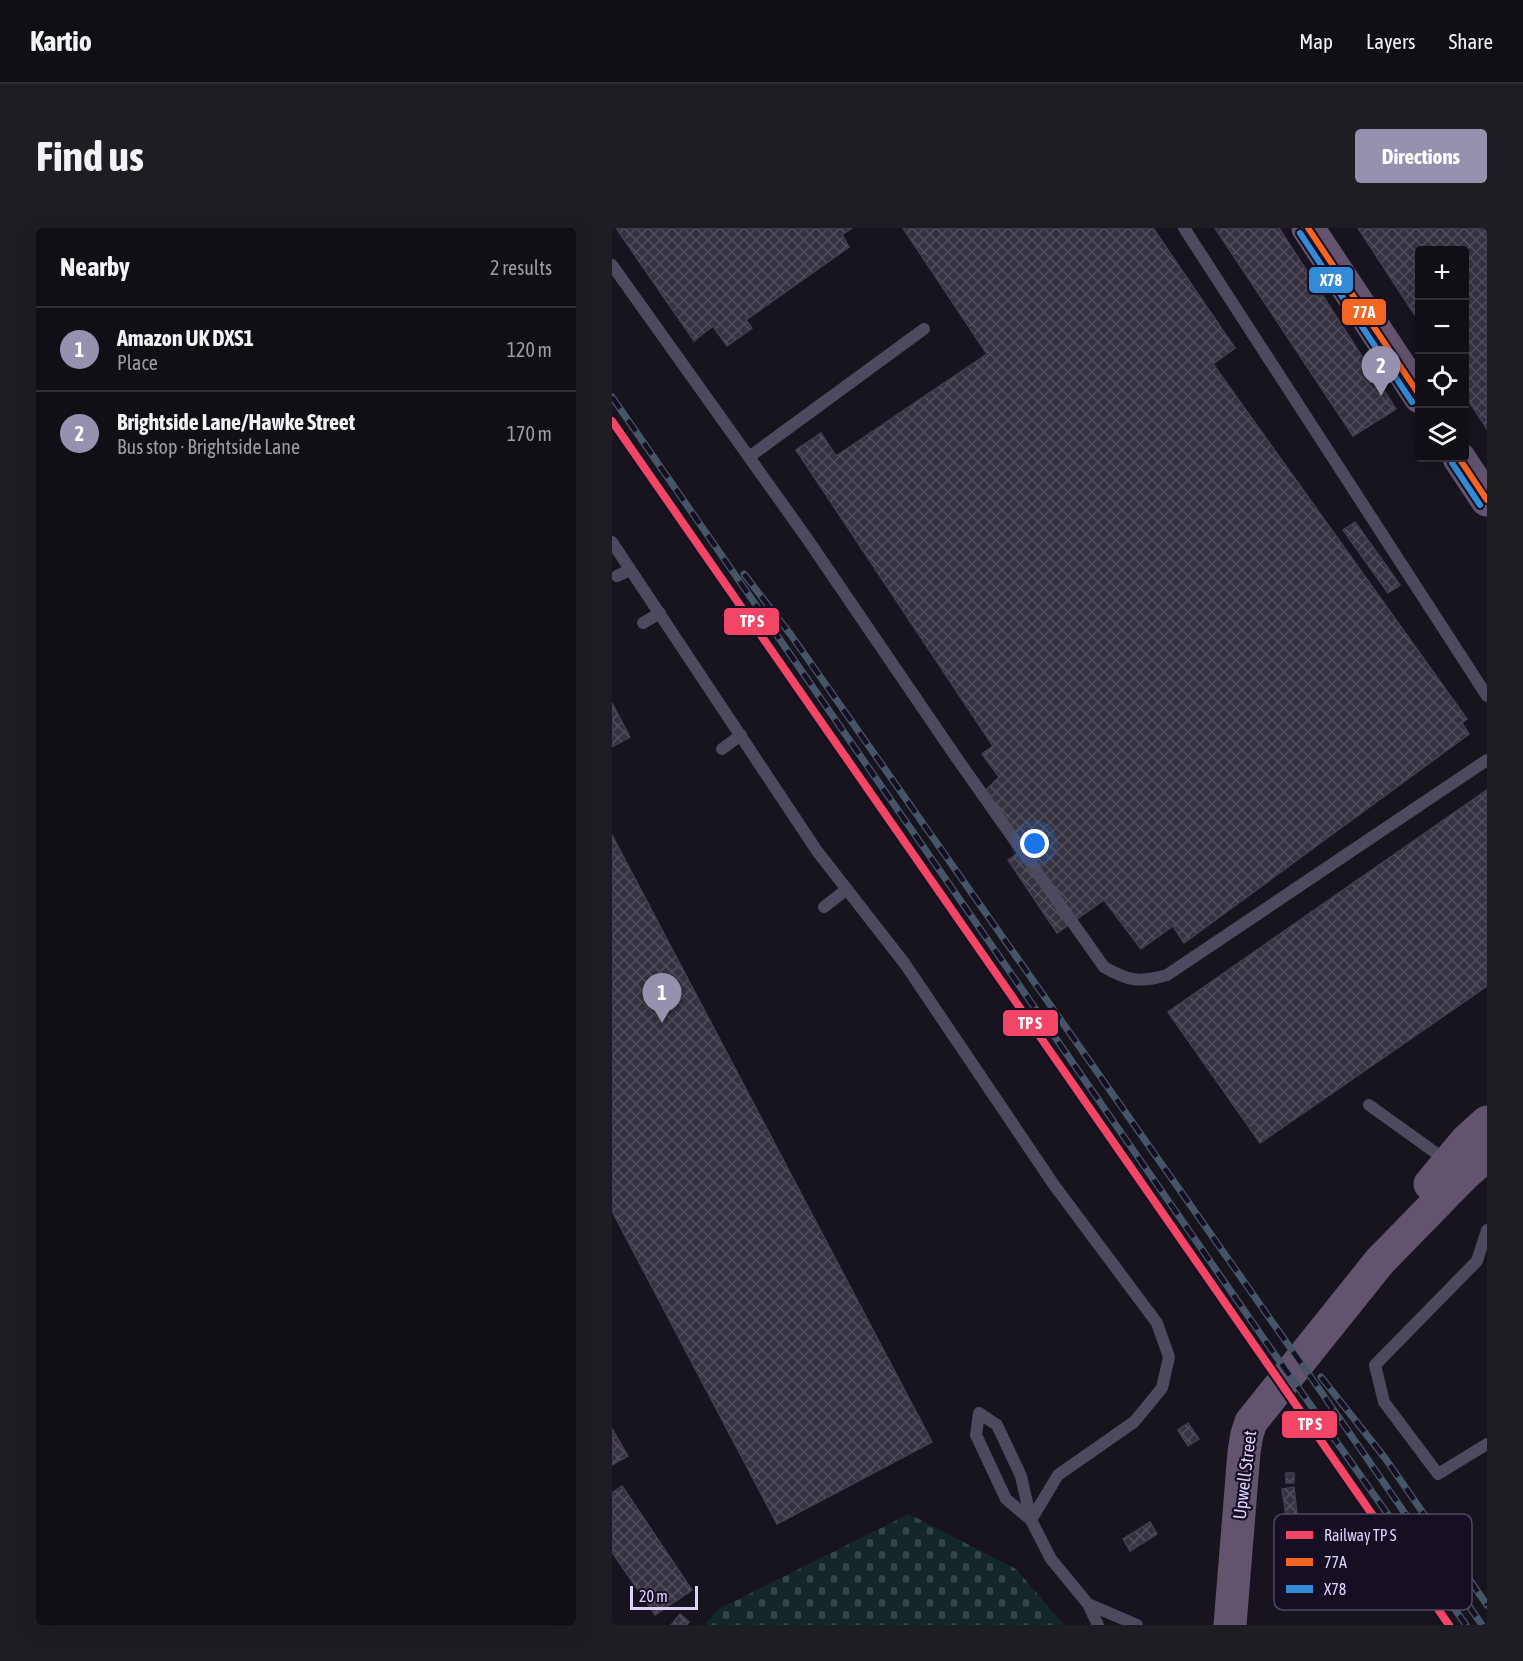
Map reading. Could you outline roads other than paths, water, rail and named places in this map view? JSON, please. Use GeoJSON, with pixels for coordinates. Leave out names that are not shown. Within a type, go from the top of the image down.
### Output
{"type":"FeatureCollection","features":[{"type":"Feature","properties":{"kind":"main road"},"geometry":{"type":"LineString","coordinates":[[1308,228],[1415,392]]}},
{"type":"Feature","properties":{"kind":"main road"},"geometry":{"type":"LineString","coordinates":[[1462,462],[1487,500]]}},
{"type":"Feature","properties":{"kind":"main road","name":"Upwell Street"},"geometry":{"type":"LineString","coordinates":[[1230,1625],[1244,1452],[1251,1422],[1476,1143]]}},
{"type":"Feature","properties":{"kind":"lane"},"geometry":{"type":"LineString","coordinates":[[1184,228],[1487,696]]}},
{"type":"Feature","properties":{"kind":"lane"},"geometry":{"type":"LineString","coordinates":[[612,265],[749,457],[1104,967],[1122,977],[1148,981],[1167,975],[1487,760]]}},
{"type":"Feature","properties":{"kind":"lane"},"geometry":{"type":"LineString","coordinates":[[749,457],[924,329]]}},
{"type":"Feature","properties":{"kind":"lane"},"geometry":{"type":"LineString","coordinates":[[612,542],[817,851],[905,964],[1054,1185],[1157,1323],[1169,1357],[1162,1389],[1134,1422],[1058,1475],[1031,1520]]}},
{"type":"Feature","properties":{"kind":"lane"},"geometry":{"type":"LineString","coordinates":[[617,576],[630,570]]}},
{"type":"Feature","properties":{"kind":"lane"},"geometry":{"type":"LineString","coordinates":[[643,623],[660,613]]}},
{"type":"Feature","properties":{"kind":"lane"},"geometry":{"type":"LineString","coordinates":[[722,749],[741,735]]}},
{"type":"Feature","properties":{"kind":"lane"},"geometry":{"type":"LineString","coordinates":[[824,907],[847,889]]}},
{"type":"Feature","properties":{"kind":"lane"},"geometry":{"type":"LineString","coordinates":[[1369,1105],[1476,1143]]}},
{"type":"Feature","properties":{"kind":"lane"},"geometry":{"type":"LineString","coordinates":[[1487,1230],[1477,1261],[1375,1365],[1384,1402],[1438,1474],[1487,1444]]}},
{"type":"Feature","properties":{"kind":"lane"},"geometry":{"type":"LineString","coordinates":[[1031,1520],[1006,1499],[976,1435],[979,1413],[997,1425],[1021,1476],[1031,1520],[1051,1559],[1088,1604],[1098,1625]]}},
{"type":"Feature","properties":{"kind":"lane"},"geometry":{"type":"LineString","coordinates":[[1088,1604],[1137,1625]]}},
{"type":"Feature","properties":{"kind":"railway"},"geometry":{"type":"LineString","coordinates":[[612,397],[1388,1514]]}},
{"type":"Feature","properties":{"kind":"railway"},"geometry":{"type":"LineString","coordinates":[[744,574],[791,635],[1405,1514]]}},
{"type":"Feature","properties":{"kind":"railway"},"geometry":{"type":"LineString","coordinates":[[1321,1377],[1385,1458],[1424,1514]]}},
{"type":"Feature","properties":{"kind":"railway"},"geometry":{"type":"LineString","coordinates":[[1472,1583],[1487,1605]]}},
{"type":"Feature","properties":{"kind":"railway"},"geometry":{"type":"LineString","coordinates":[[1455,1610],[1466,1625]]}},
{"type":"Feature","properties":{"kind":"railway"},"geometry":{"type":"LineString","coordinates":[[1472,1610],[1482,1625]]}},
{"type":"Feature","properties":{"kind":"place","name":"Brightside Lane/Hawke Street"},"geometry":{"type":"Point","coordinates":[1381,396]}},
{"type":"Feature","properties":{"kind":"place","name":"Amazon UK DXS1"},"geometry":{"type":"Point","coordinates":[662,1023]}}]}
